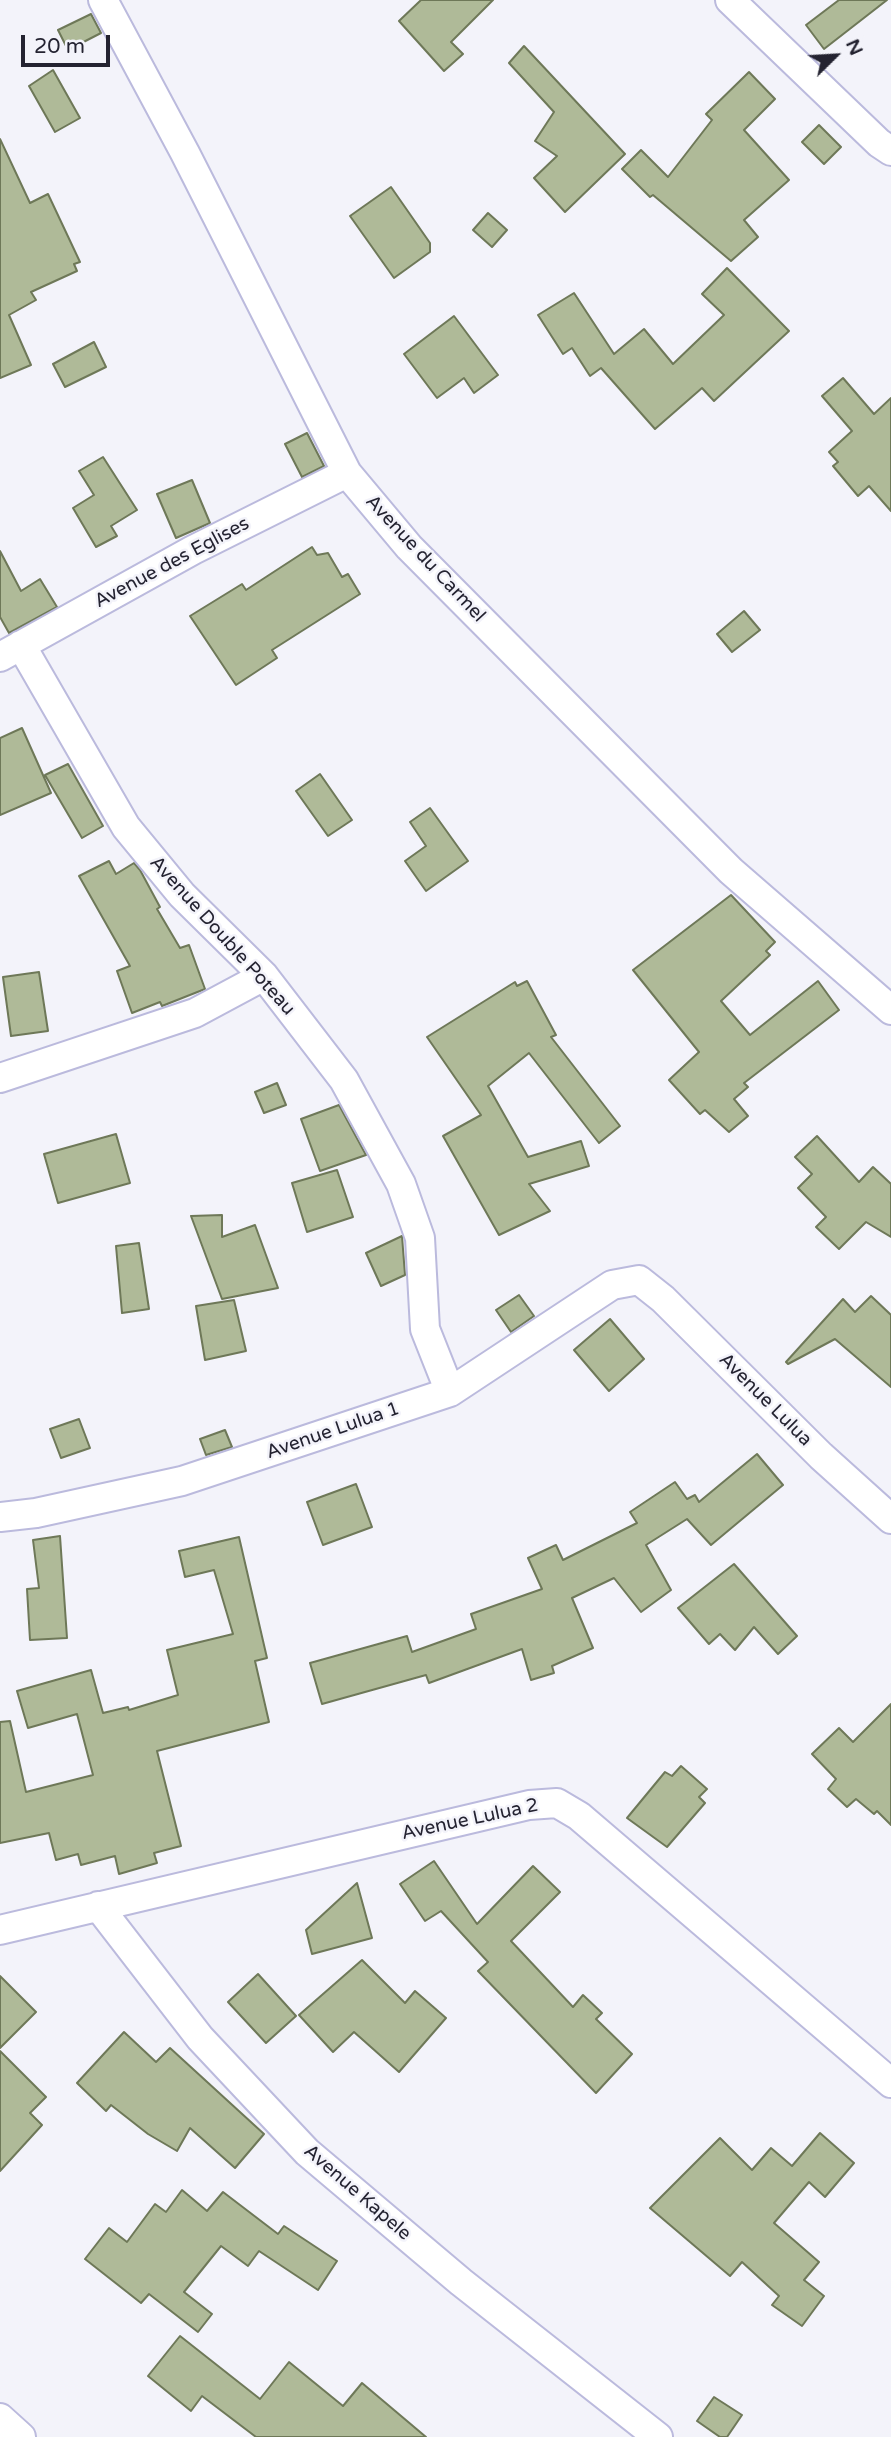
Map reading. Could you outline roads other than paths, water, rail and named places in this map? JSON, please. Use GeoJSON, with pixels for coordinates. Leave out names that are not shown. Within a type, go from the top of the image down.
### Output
{"type":"FeatureCollection","features":[{"type":"Feature","properties":{"kind":"street","name":"Avenue du Carmel"},"geometry":{"type":"LineString","coordinates":[[103,0],[185,153],[346,473],[409,547],[731,872],[891,1010]]}},
{"type":"Feature","properties":{"kind":"street"},"geometry":{"type":"LineString","coordinates":[[730,0],[879,143],[891,151]]}},
{"type":"Feature","properties":{"kind":"street","name":"Avenue des Eglises"},"geometry":{"type":"LineString","coordinates":[[10,651],[193,550],[346,473]]}},
{"type":"Feature","properties":{"kind":"street","name":"Avenue Double Poteau"},"geometry":{"type":"LineString","coordinates":[[10,651],[126,827],[182,895],[264,976],[345,1080],[401,1184],[420,1238],[425,1329],[450,1392]]}},
{"type":"Feature","properties":{"kind":"street"},"geometry":{"type":"LineString","coordinates":[[0,1078],[195,1013],[264,976]]}},
{"type":"Feature","properties":{"kind":"street","name":"Avenue Lulua 1"},"geometry":{"type":"LineString","coordinates":[[0,1517],[36,1513],[182,1481],[450,1392],[612,1285],[639,1280]]}},
{"type":"Feature","properties":{"kind":"street","name":"Avenue Lulua"},"geometry":{"type":"LineString","coordinates":[[639,1280],[663,1298],[821,1456],[891,1519]]}},
{"type":"Feature","properties":{"kind":"street","name":"Avenue Lulua 2"},"geometry":{"type":"LineString","coordinates":[[0,1930],[529,1804],[557,1803],[579,1816],[891,2083]]}},
{"type":"Feature","properties":{"kind":"street","name":"Avenue Kapele"},"geometry":{"type":"LineString","coordinates":[[98,1906],[200,2038],[307,2152],[461,2282],[658,2437]]}}]}
